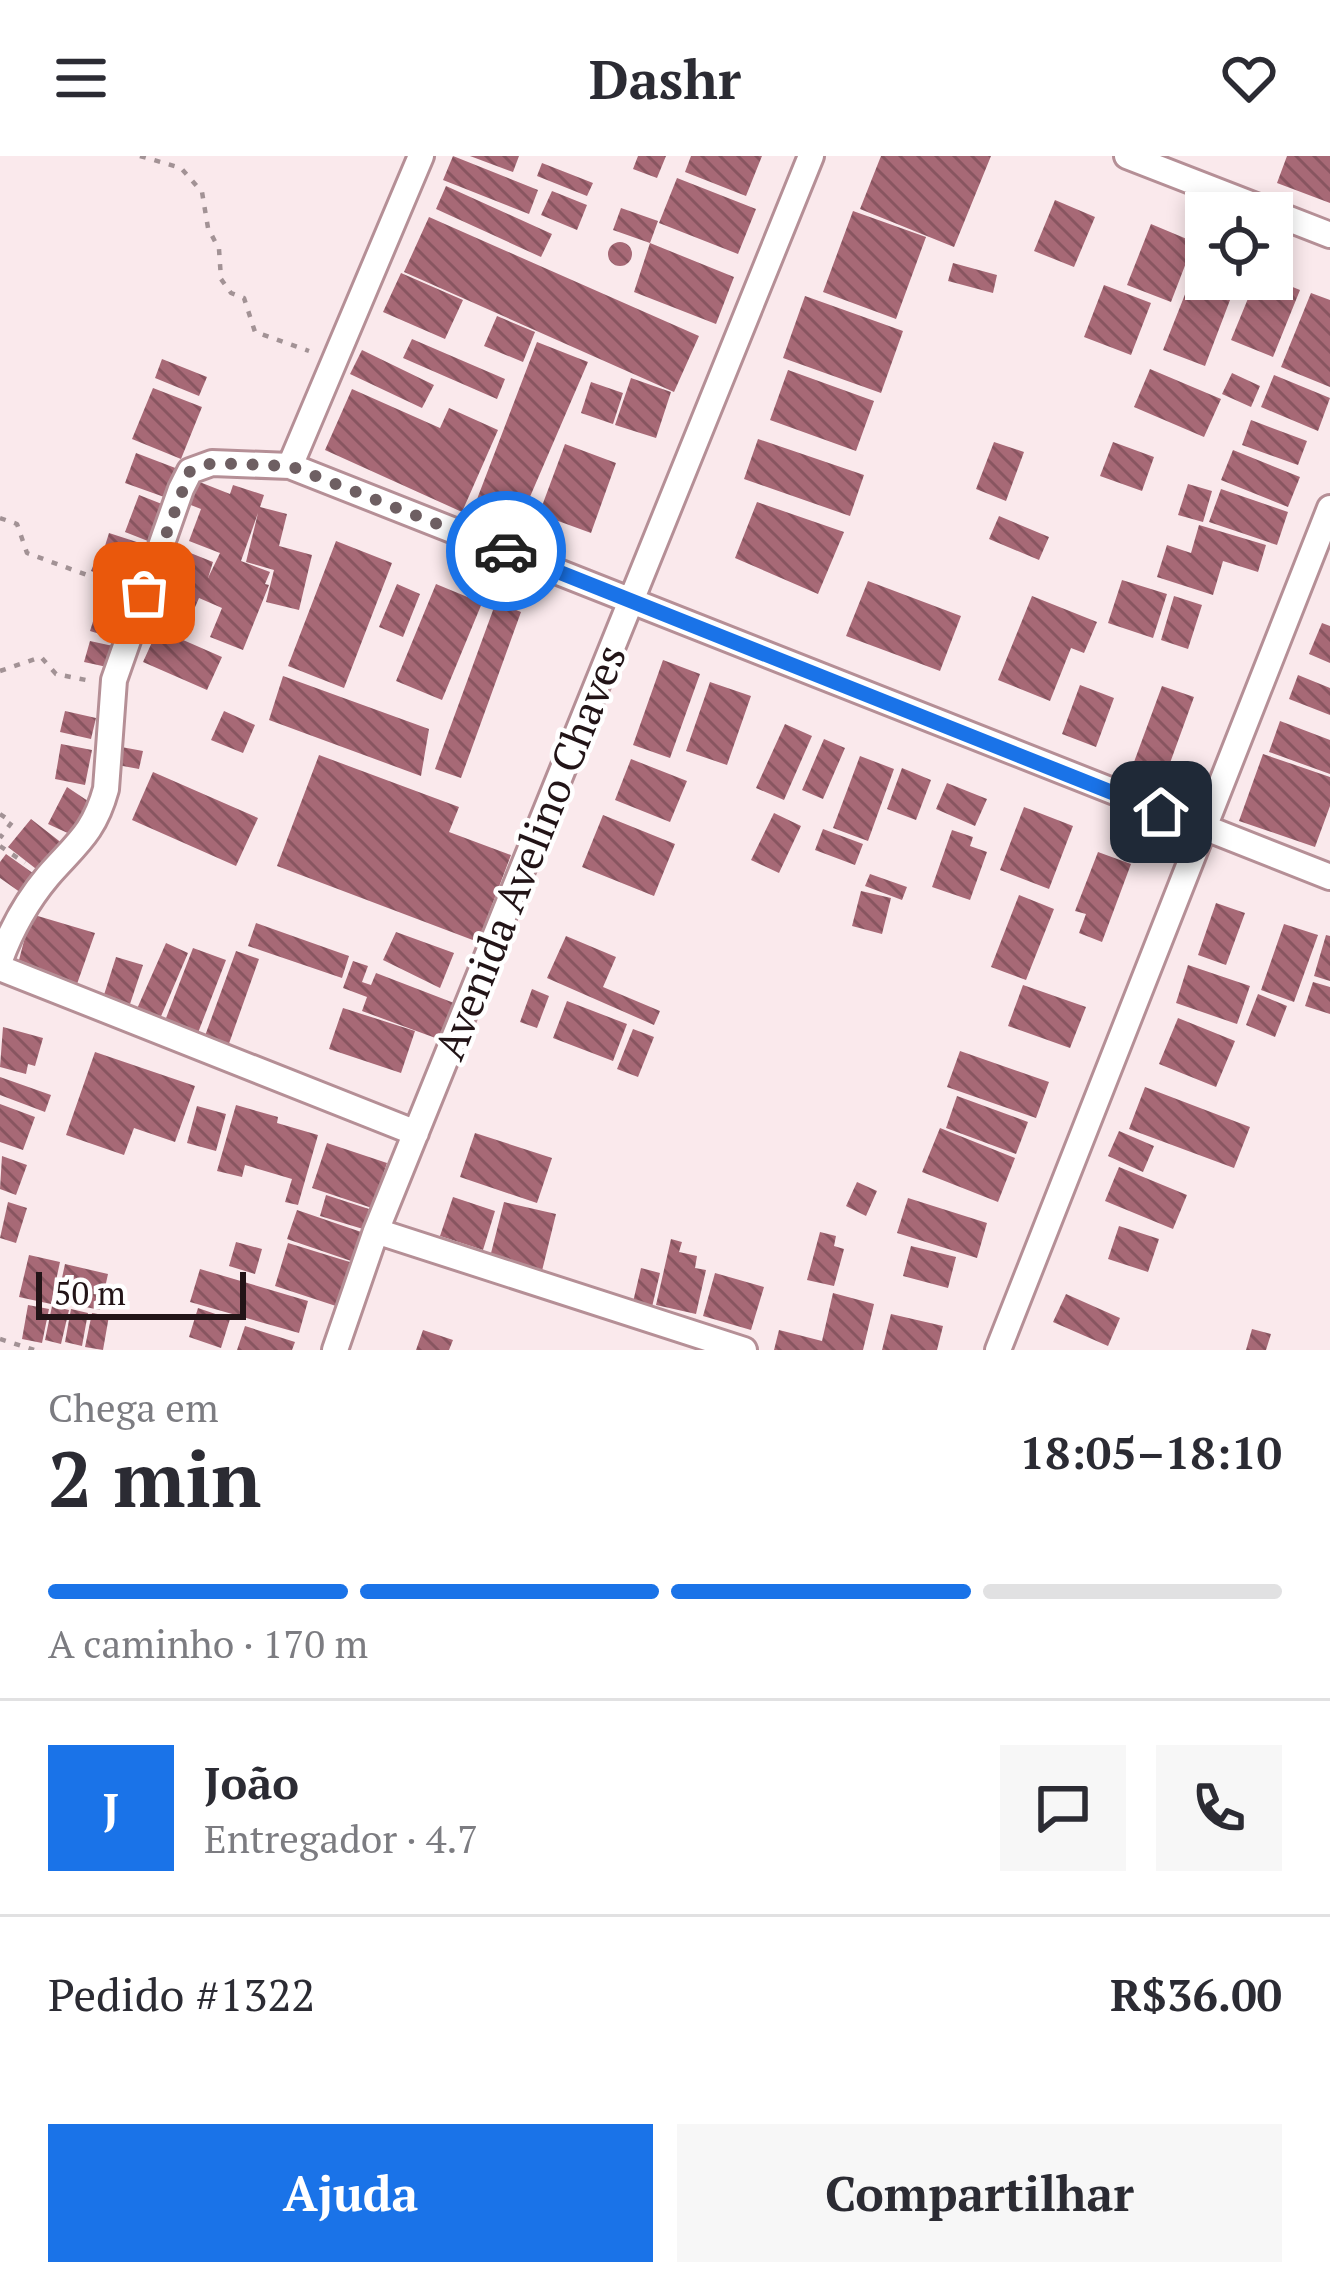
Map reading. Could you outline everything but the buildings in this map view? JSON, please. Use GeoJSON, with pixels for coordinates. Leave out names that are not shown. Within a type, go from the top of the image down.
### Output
{"type":"FeatureCollection","features":[{"type":"Feature","properties":{"kind":"street"},"geometry":{"type":"LineString","coordinates":[[290,466],[421,156]]}},
{"type":"Feature","properties":{"kind":"street","name":"Avenida Avelino Chaves"},"geometry":{"type":"LineString","coordinates":[[335,1350],[376,1232],[812,156]]}},
{"type":"Feature","properties":{"kind":"street"},"geometry":{"type":"LineString","coordinates":[[1127,156],[1330,235]]}},
{"type":"Feature","properties":{"kind":"street"},"geometry":{"type":"LineString","coordinates":[[416,1133],[0,964],[26,906],[89,834],[101,806],[114,685],[190,471],[212,463],[290,466],[1330,877]]}},
{"type":"Feature","properties":{"kind":"street"},"geometry":{"type":"LineString","coordinates":[[998,1350],[1330,508]]}},
{"type":"Feature","properties":{"kind":"street"},"geometry":{"type":"LineString","coordinates":[[376,1232],[744,1350]]}},
{"type":"Feature","properties":{"kind":"path"},"geometry":{"type":"LineString","coordinates":[[140,156],[181,168],[202,192],[208,228],[218,249],[220,279],[231,293],[244,298],[255,332],[335,361]]}},
{"type":"Feature","properties":{"kind":"path"},"geometry":{"type":"LineString","coordinates":[[0,518],[17,524],[27,553],[60,562],[87,578],[144,593]]}},
{"type":"Feature","properties":{"kind":"path"},"geometry":{"type":"LineString","coordinates":[[0,671],[41,657],[56,674],[114,685]]}},
{"type":"Feature","properties":{"kind":"path"},"geometry":{"type":"LineString","coordinates":[[0,814],[12,822],[0,838]]}},
{"type":"Feature","properties":{"kind":"path"},"geometry":{"type":"LineString","coordinates":[[0,1339],[34,1350]]}},
{"type":"Feature","properties":{"kind":"way so far"},"geometry":{"type":"LineString","coordinates":[[144,593],[190,471],[212,463],[290,466],[506,551]]}},
{"type":"Feature","properties":{"kind":"route"},"geometry":{"type":"LineString","coordinates":[[506,551],[1161,812]]}}]}
